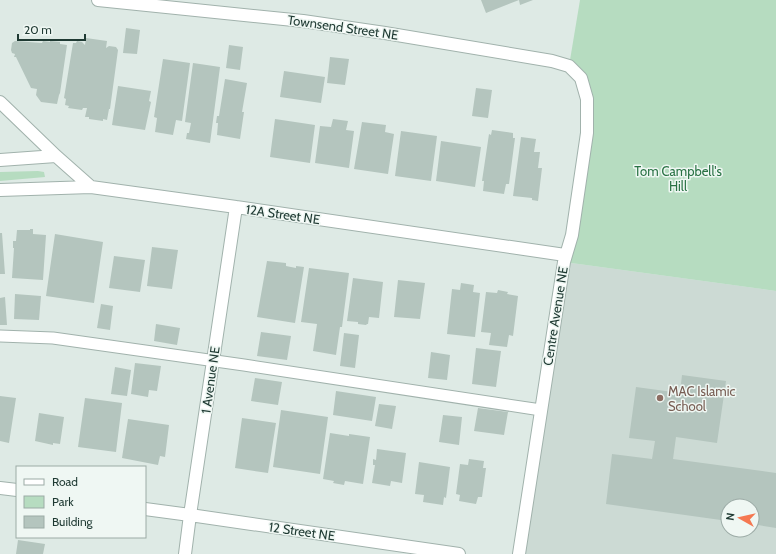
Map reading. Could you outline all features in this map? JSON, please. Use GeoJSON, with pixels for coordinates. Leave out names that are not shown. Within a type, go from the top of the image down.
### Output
{"type":"FeatureCollection","features":[{"type":"Feature","properties":{"kind":"street","name":"Townsend Street NE"},"geometry":{"type":"LineString","coordinates":[[98,0],[303,21],[385,32],[552,61],[569,66],[581,78]]}},
{"type":"Feature","properties":{"kind":"street","name":"Centre Avenue NE"},"geometry":{"type":"LineString","coordinates":[[519,554],[565,255],[572,235],[587,132],[587,99],[581,78]]}},
{"type":"Feature","properties":{"kind":"street"},"geometry":{"type":"LineString","coordinates":[[0,102],[56,156],[92,187]]}},
{"type":"Feature","properties":{"kind":"street"},"geometry":{"type":"LineString","coordinates":[[0,160],[56,156]]}},
{"type":"Feature","properties":{"kind":"street","name":"12A Street NE"},"geometry":{"type":"LineString","coordinates":[[0,190],[92,187],[565,255]]}},
{"type":"Feature","properties":{"kind":"street","name":"1 Avenue NE"},"geometry":{"type":"LineString","coordinates":[[185,554],[236,207]]}},
{"type":"Feature","properties":{"kind":"street"},"geometry":{"type":"LineString","coordinates":[[0,488],[16,490]]}},
{"type":"Feature","properties":{"kind":"street","name":"12 Street NE"},"geometry":{"type":"LineString","coordinates":[[146,509],[459,554]]}},
{"type":"Feature","properties":{"kind":"lane"},"geometry":{"type":"LineString","coordinates":[[0,336],[53,338],[213,360],[541,410]]}},
{"type":"Feature","properties":{"kind":"shaded area","name":"MAC Islamic School"},"geometry":{"type":"Polygon","coordinates":[[[564,262],[776,291],[776,554],[519,554],[564,262]]]}},
{"type":"Feature","properties":{"kind":"green space","name":"Tom Campbell's Hill"},"geometry":{"type":"Polygon","coordinates":[[[580,0],[776,0],[776,291],[564,262],[587,99],[569,66],[580,0]]]}},
{"type":"Feature","properties":{"kind":"green space"},"geometry":{"type":"Polygon","coordinates":[[[0,172],[44,172],[45,177],[0,181],[0,172]]]}},
{"type":"Feature","properties":{"kind":"building"},"geometry":{"type":"Polygon","coordinates":[[[481,0],[519,0],[486,13],[481,0]]]}},
{"type":"Feature","properties":{"kind":"building"},"geometry":{"type":"Polygon","coordinates":[[[519,0],[533,0],[520,5],[519,0]]]}},
{"type":"Feature","properties":{"kind":"building"},"geometry":{"type":"Polygon","coordinates":[[[126,28],[140,30],[137,54],[123,53],[126,28]]]}},
{"type":"Feature","properties":{"kind":"building"},"geometry":{"type":"Polygon","coordinates":[[[86,38],[107,41],[106,48],[109,46],[116,47],[118,50],[110,109],[107,120],[103,119],[103,121],[85,117],[87,108],[83,108],[82,110],[68,108],[69,106],[65,105],[66,99],[64,98],[73,43],[76,43],[77,41],[82,42],[85,45],[86,38]]]}},
{"type":"Feature","properties":{"kind":"building"},"geometry":{"type":"Polygon","coordinates":[[[15,41],[42,43],[43,41],[50,41],[60,42],[60,44],[67,45],[57,104],[41,102],[36,95],[37,89],[31,88],[16,57],[14,57],[15,54],[12,53],[12,43],[15,41]]]}},
{"type":"Feature","properties":{"kind":"building"},"geometry":{"type":"Polygon","coordinates":[[[229,45],[243,47],[240,70],[226,68],[229,45]]]}},
{"type":"Feature","properties":{"kind":"building"},"geometry":{"type":"Polygon","coordinates":[[[330,57],[349,59],[345,85],[327,83],[330,57]]]}},
{"type":"Feature","properties":{"kind":"building"},"geometry":{"type":"Polygon","coordinates":[[[163,59],[190,63],[182,121],[176,120],[173,135],[155,132],[157,118],[154,117],[163,59]]]}},
{"type":"Feature","properties":{"kind":"building"},"geometry":{"type":"Polygon","coordinates":[[[193,63],[220,67],[210,143],[186,139],[191,123],[185,122],[193,63]]]}},
{"type":"Feature","properties":{"kind":"building"},"geometry":{"type":"Polygon","coordinates":[[[284,71],[325,77],[321,103],[280,97],[284,71]]]}},
{"type":"Feature","properties":{"kind":"building"},"geometry":{"type":"Polygon","coordinates":[[[225,79],[247,83],[242,112],[244,112],[240,139],[217,135],[217,116],[219,116],[225,79]]]}},
{"type":"Feature","properties":{"kind":"building"},"geometry":{"type":"Polygon","coordinates":[[[118,86],[151,91],[149,101],[151,102],[145,130],[112,125],[118,86]]]}},
{"type":"Feature","properties":{"kind":"building"},"geometry":{"type":"Polygon","coordinates":[[[476,88],[492,90],[488,118],[472,116],[476,88]]]}},
{"type":"Feature","properties":{"kind":"building"},"geometry":{"type":"Polygon","coordinates":[[[275,119],[315,125],[310,163],[270,157],[275,119]]]}},
{"type":"Feature","properties":{"kind":"building"},"geometry":{"type":"Polygon","coordinates":[[[333,119],[348,121],[346,130],[354,131],[349,168],[315,163],[320,126],[331,127],[333,119]]]}},
{"type":"Feature","properties":{"kind":"building"},"geometry":{"type":"Polygon","coordinates":[[[362,122],[386,125],[385,132],[394,134],[388,174],[354,169],[362,122]]]}},
{"type":"Feature","properties":{"kind":"building"},"geometry":{"type":"Polygon","coordinates":[[[492,130],[513,133],[513,138],[515,138],[509,184],[506,184],[504,194],[483,191],[484,181],[482,181],[489,134],[491,135],[492,130]]]}},
{"type":"Feature","properties":{"kind":"building"},"geometry":{"type":"Polygon","coordinates":[[[401,131],[437,136],[431,181],[395,176],[401,131]]]}},
{"type":"Feature","properties":{"kind":"building"},"geometry":{"type":"Polygon","coordinates":[[[521,137],[536,139],[534,152],[540,152],[538,168],[542,168],[538,201],[532,200],[532,198],[513,196],[521,137]]]}},
{"type":"Feature","properties":{"kind":"building"},"geometry":{"type":"Polygon","coordinates":[[[441,141],[481,147],[475,187],[436,181],[441,141]]]}},
{"type":"Feature","properties":{"kind":"building"},"geometry":{"type":"Polygon","coordinates":[[[33,229],[33,234],[46,235],[43,280],[12,278],[13,241],[16,241],[17,230],[33,229]]]}},
{"type":"Feature","properties":{"kind":"building"},"geometry":{"type":"Polygon","coordinates":[[[0,233],[2,233],[5,274],[0,274],[0,233]]]}},
{"type":"Feature","properties":{"kind":"building"},"geometry":{"type":"Polygon","coordinates":[[[55,234],[103,242],[94,303],[46,296],[55,234]]]}},
{"type":"Feature","properties":{"kind":"building"},"geometry":{"type":"Polygon","coordinates":[[[152,247],[178,250],[172,289],[147,286],[152,247]]]}},
{"type":"Feature","properties":{"kind":"building"},"geometry":{"type":"Polygon","coordinates":[[[114,256],[145,260],[140,292],[109,288],[114,256]]]}},
{"type":"Feature","properties":{"kind":"building"},"geometry":{"type":"Polygon","coordinates":[[[267,261],[286,263],[286,266],[296,268],[296,266],[304,267],[295,323],[257,317],[267,261]]]}},
{"type":"Feature","properties":{"kind":"building"},"geometry":{"type":"Polygon","coordinates":[[[309,268],[349,273],[342,327],[340,327],[336,355],[313,351],[317,324],[301,322],[309,268]]]}},
{"type":"Feature","properties":{"kind":"building"},"geometry":{"type":"Polygon","coordinates":[[[353,278],[383,282],[379,318],[369,317],[368,324],[366,325],[358,324],[358,322],[347,321],[353,278]]]}},
{"type":"Feature","properties":{"kind":"building"},"geometry":{"type":"Polygon","coordinates":[[[398,280],[425,283],[420,319],[394,317],[398,280]]]}},
{"type":"Feature","properties":{"kind":"building"},"geometry":{"type":"Polygon","coordinates":[[[461,283],[474,285],[473,292],[480,293],[475,337],[447,334],[452,289],[460,290],[461,283]]]}},
{"type":"Feature","properties":{"kind":"building"},"geometry":{"type":"Polygon","coordinates":[[[498,290],[508,292],[507,294],[518,296],[513,336],[509,335],[507,347],[489,345],[491,333],[481,332],[486,292],[497,293],[498,290]]]}},
{"type":"Feature","properties":{"kind":"building"},"geometry":{"type":"Polygon","coordinates":[[[15,294],[41,296],[39,320],[14,319],[15,294]]]}},
{"type":"Feature","properties":{"kind":"building"},"geometry":{"type":"Polygon","coordinates":[[[5,297],[7,325],[0,325],[0,298],[5,297]]]}},
{"type":"Feature","properties":{"kind":"building"},"geometry":{"type":"Polygon","coordinates":[[[101,304],[113,306],[110,330],[97,328],[101,304]]]}},
{"type":"Feature","properties":{"kind":"building"},"geometry":{"type":"Polygon","coordinates":[[[156,324],[180,328],[177,345],[154,341],[156,324]]]}},
{"type":"Feature","properties":{"kind":"building"},"geometry":{"type":"Polygon","coordinates":[[[261,332],[291,336],[287,360],[257,356],[261,332]]]}},
{"type":"Feature","properties":{"kind":"building"},"geometry":{"type":"Polygon","coordinates":[[[344,333],[359,335],[355,368],[340,366],[344,333]]]}},
{"type":"Feature","properties":{"kind":"building"},"geometry":{"type":"Polygon","coordinates":[[[476,348],[501,351],[496,387],[472,384],[476,348]]]}},
{"type":"Feature","properties":{"kind":"building"},"geometry":{"type":"Polygon","coordinates":[[[431,352],[450,355],[447,380],[428,378],[431,352]]]}},
{"type":"Feature","properties":{"kind":"building"},"geometry":{"type":"Polygon","coordinates":[[[135,363],[161,366],[157,391],[149,390],[148,397],[131,394],[135,363]]]}},
{"type":"Feature","properties":{"kind":"building"},"geometry":{"type":"Polygon","coordinates":[[[115,367],[131,370],[127,396],[111,394],[115,367]]]}},
{"type":"Feature","properties":{"kind":"building"},"geometry":{"type":"Polygon","coordinates":[[[682,375],[726,381],[717,443],[676,437],[673,459],[776,473],[776,528],[760,525],[760,498],[720,498],[720,520],[606,504],[612,454],[652,459],[655,441],[629,438],[636,387],[680,393],[682,375]]]}},
{"type":"Feature","properties":{"kind":"building"},"geometry":{"type":"Polygon","coordinates":[[[255,378],[282,382],[278,405],[251,401],[255,378]]]}},
{"type":"Feature","properties":{"kind":"building"},"geometry":{"type":"Polygon","coordinates":[[[336,391],[376,397],[372,421],[333,415],[336,391]]]}},
{"type":"Feature","properties":{"kind":"building"},"geometry":{"type":"Polygon","coordinates":[[[0,396],[16,398],[9,443],[0,441],[0,396]]]}},
{"type":"Feature","properties":{"kind":"building"},"geometry":{"type":"Polygon","coordinates":[[[85,398],[122,403],[116,452],[78,447],[85,398]]]}},
{"type":"Feature","properties":{"kind":"building"},"geometry":{"type":"Polygon","coordinates":[[[379,404],[396,406],[392,429],[375,426],[379,404]]]}},
{"type":"Feature","properties":{"kind":"building"},"geometry":{"type":"Polygon","coordinates":[[[478,408],[508,412],[504,435],[474,431],[478,408]]]}},
{"type":"Feature","properties":{"kind":"building"},"geometry":{"type":"Polygon","coordinates":[[[281,410],[328,417],[320,474],[273,467],[281,410]]]}},
{"type":"Feature","properties":{"kind":"building"},"geometry":{"type":"Polygon","coordinates":[[[39,413],[64,417],[60,444],[53,443],[53,445],[35,441],[39,413]]]}},
{"type":"Feature","properties":{"kind":"building"},"geometry":{"type":"Polygon","coordinates":[[[443,415],[462,417],[459,445],[439,442],[443,415]]]}},
{"type":"Feature","properties":{"kind":"building"},"geometry":{"type":"Polygon","coordinates":[[[242,418],[276,423],[268,473],[235,468],[242,418]]]}},
{"type":"Feature","properties":{"kind":"building"},"geometry":{"type":"Polygon","coordinates":[[[128,419],[169,425],[165,457],[160,456],[158,465],[122,458],[128,419]]]}},
{"type":"Feature","properties":{"kind":"building"},"geometry":{"type":"Polygon","coordinates":[[[330,433],[370,437],[363,484],[345,481],[344,485],[323,479],[330,433]]]}},
{"type":"Feature","properties":{"kind":"building"},"geometry":{"type":"Polygon","coordinates":[[[377,449],[406,453],[402,483],[391,481],[390,486],[372,483],[375,465],[373,465],[373,459],[376,460],[377,449]]]}},
{"type":"Feature","properties":{"kind":"building"},"geometry":{"type":"Polygon","coordinates":[[[469,459],[484,461],[483,468],[486,468],[482,497],[478,497],[476,504],[459,501],[460,495],[456,494],[460,464],[468,465],[469,459]]]}},
{"type":"Feature","properties":{"kind":"building"},"geometry":{"type":"Polygon","coordinates":[[[419,462],[450,467],[446,498],[444,497],[443,505],[423,502],[424,495],[415,494],[419,462]]]}},
{"type":"Feature","properties":{"kind":"building"},"geometry":{"type":"Polygon","coordinates":[[[18,540],[45,544],[43,554],[16,554],[18,540]]]}},
{"type":"Feature","properties":{"kind":"place","name":"MAC Islamic School"},"geometry":{"type":"Point","coordinates":[660,398]}}]}
